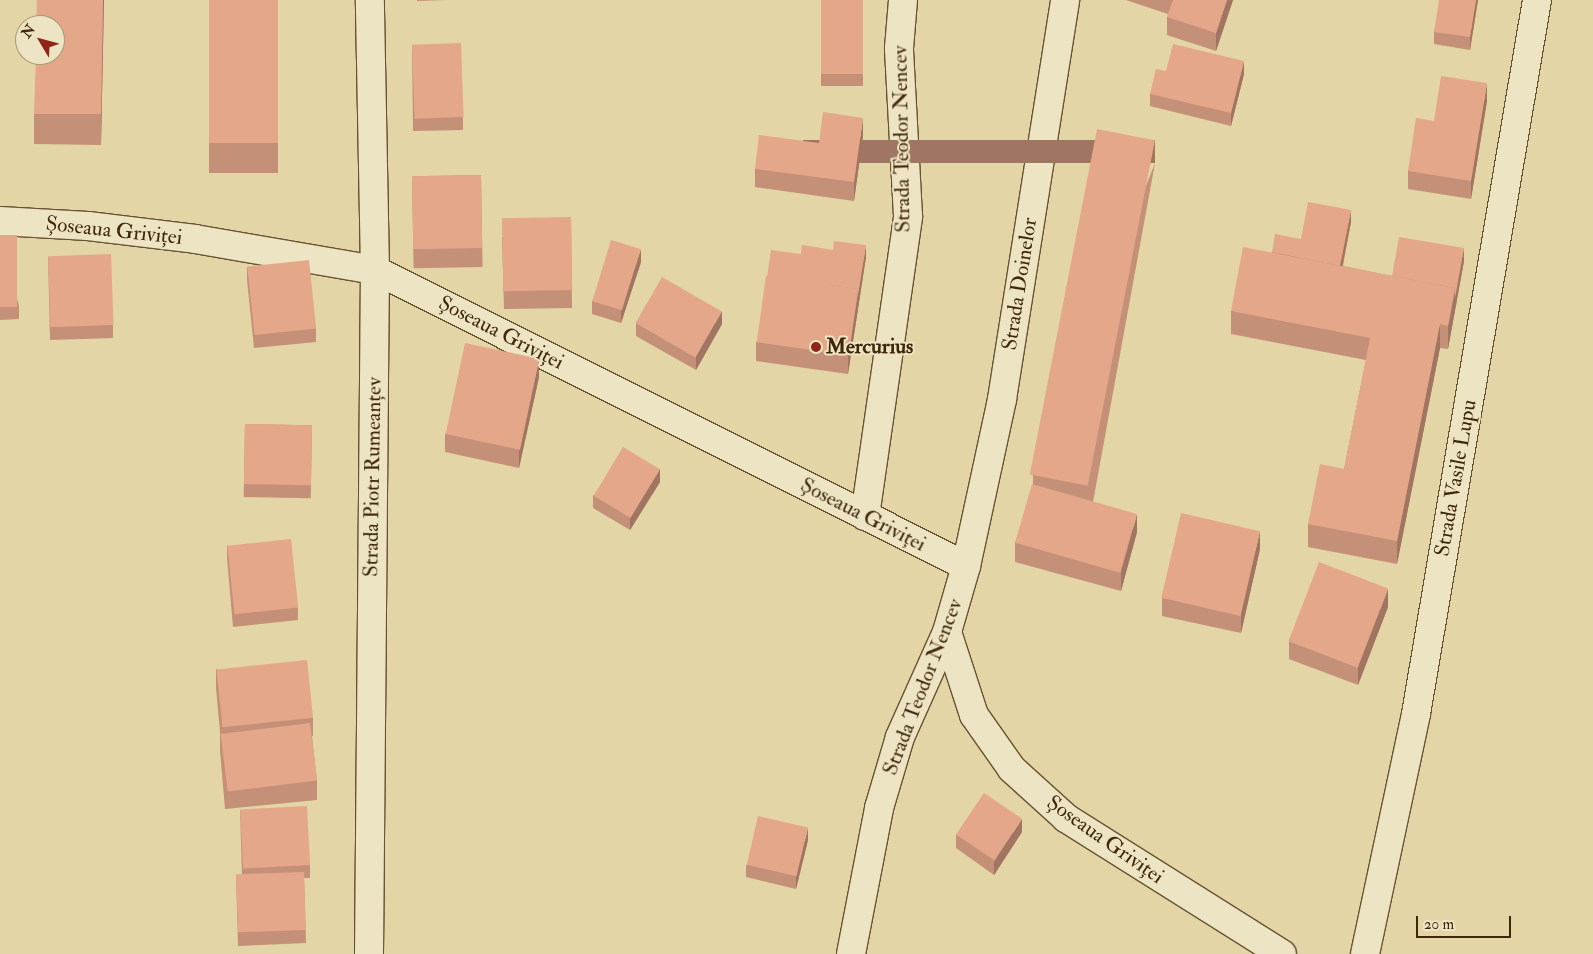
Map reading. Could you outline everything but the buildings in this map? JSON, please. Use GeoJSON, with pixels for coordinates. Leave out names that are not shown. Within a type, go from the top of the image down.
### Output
{"type":"FeatureCollection","features":[{"type":"Feature","properties":{"kind":"street","name":"Strada Piotr Rumeanțev"},"geometry":{"type":"LineString","coordinates":[[369,954],[375,270],[370,0]]}},
{"type":"Feature","properties":{"kind":"street","name":"Strada Teodor Nencev"},"geometry":{"type":"LineString","coordinates":[[865,516],[908,216],[899,48],[903,0]]}},
{"type":"Feature","properties":{"kind":"street","name":"Strada Doinelor"},"geometry":{"type":"LineString","coordinates":[[966,566],[1002,398],[1065,0]]}},
{"type":"Feature","properties":{"kind":"street","name":"Strada Vasile Lupu"},"geometry":{"type":"LineString","coordinates":[[1365,954],[1416,714],[1537,0]]}},
{"type":"Feature","properties":{"kind":"street","name":"Șoseaua Griviţei"},"geometry":{"type":"LineString","coordinates":[[0,221],[88,226],[176,237],[375,270],[966,566]]}},
{"type":"Feature","properties":{"kind":"street","name":"Strada Teodor Nencev"},"geometry":{"type":"LineString","coordinates":[[851,954],[879,808],[897,746],[947,632],[966,566]]}},
{"type":"Feature","properties":{"kind":"street","name":"Șoseaua Griviţei"},"geometry":{"type":"LineString","coordinates":[[947,632],[974,715],[1012,770],[1066,818],[1282,954]]}},
{"type":"Feature","properties":{"kind":"place","name":"Mercurius"},"geometry":{"type":"Point","coordinates":[816,347]}}]}
